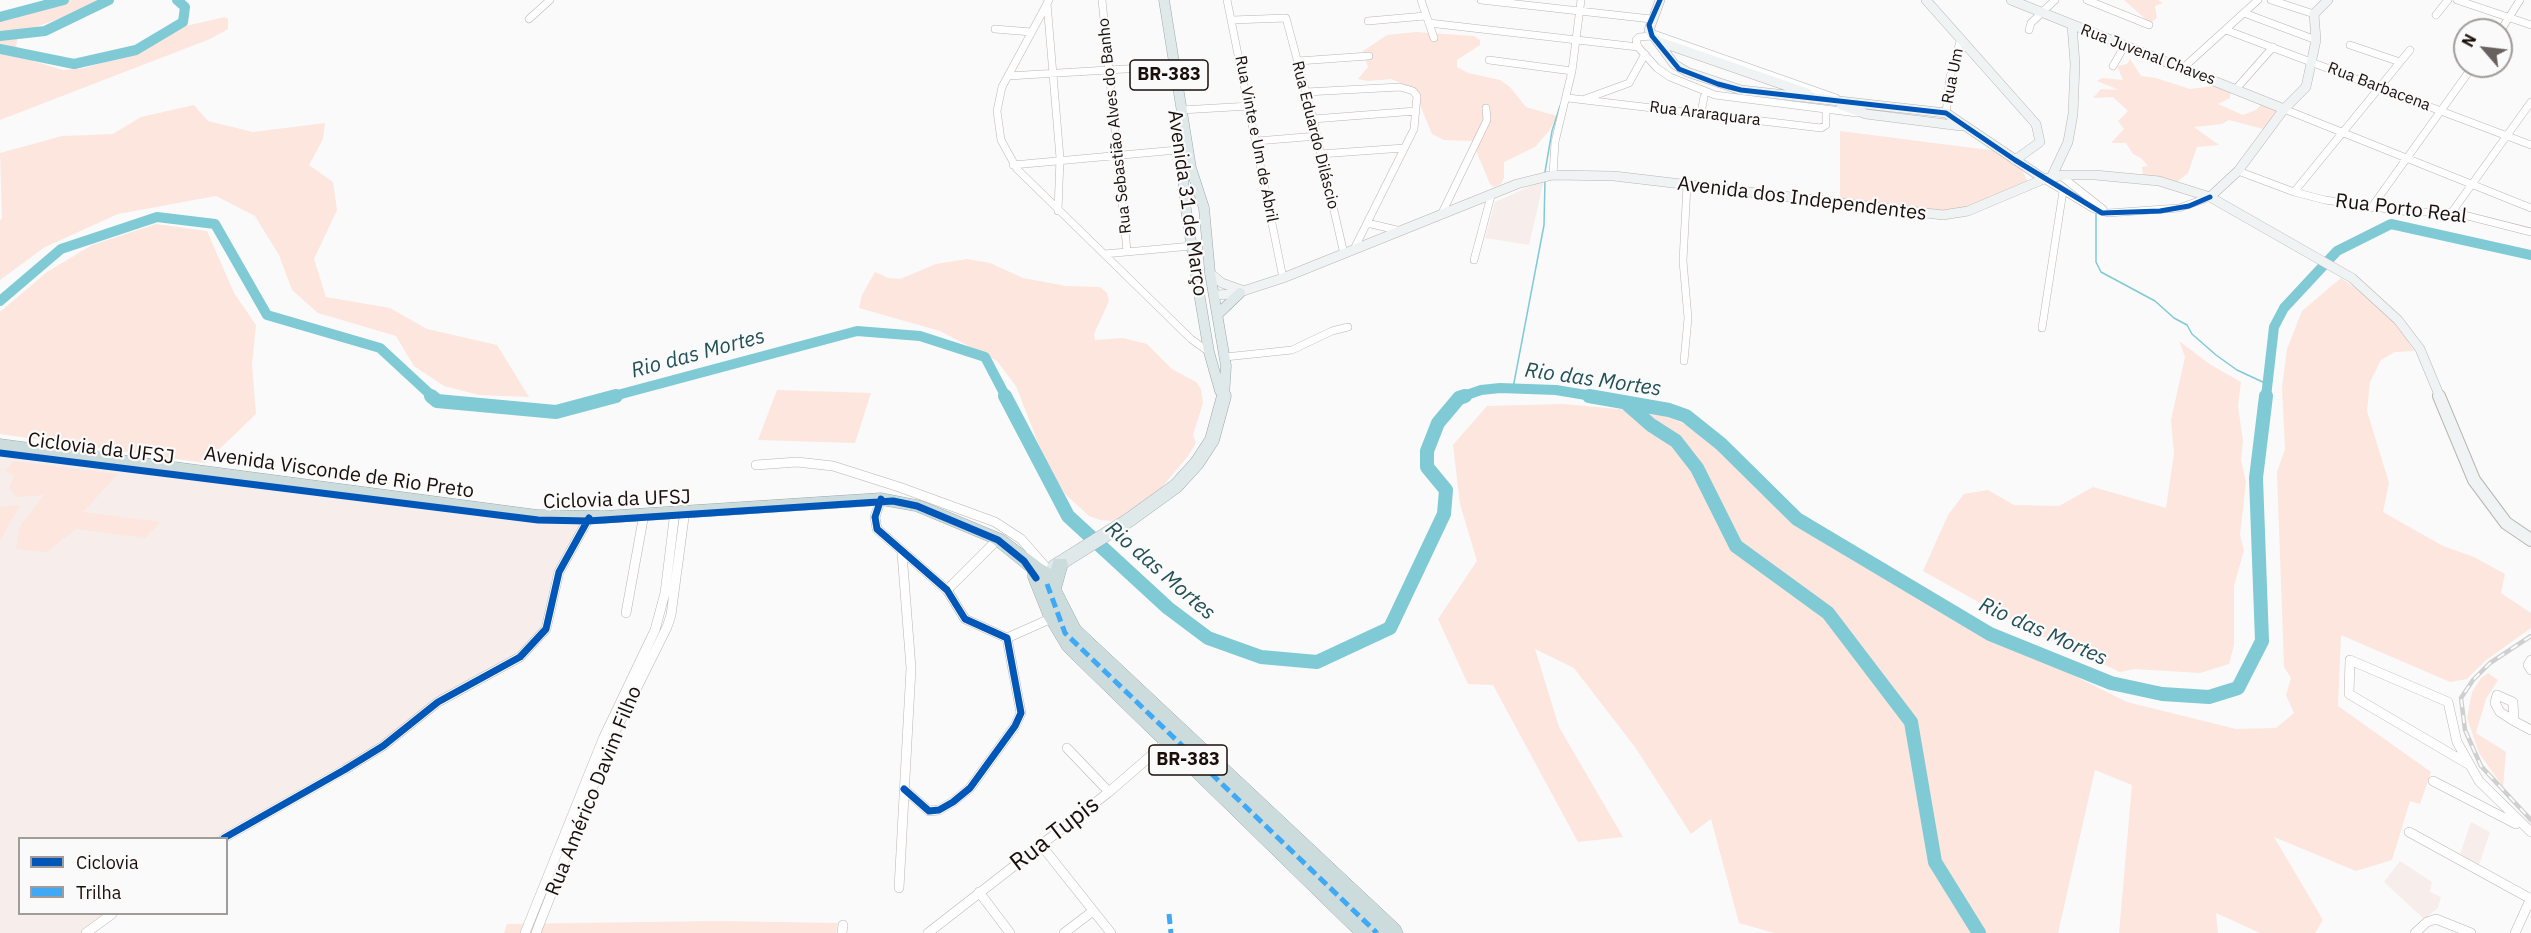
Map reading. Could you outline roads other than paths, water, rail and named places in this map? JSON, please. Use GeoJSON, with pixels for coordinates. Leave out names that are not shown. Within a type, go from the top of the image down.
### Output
{"type":"FeatureCollection","features":[{"type":"Feature","properties":{"kind":"highway","name":"Avenida Visconde de Rio Preto"},"geometry":{"type":"LineString","coordinates":[[0,445],[527,515],[590,518],[680,510],[881,499],[917,505],[998,539]]}},
{"type":"Feature","properties":{"kind":"highway"},"geometry":{"type":"LineString","coordinates":[[998,539],[1049,569]]}},
{"type":"Feature","properties":{"kind":"highway","name":"BR-383"},"geometry":{"type":"LineString","coordinates":[[1049,569],[1053,590],[1074,631],[1173,736],[1367,933]]}},
{"type":"Feature","properties":{"kind":"highway","name":"BR-383"},"geometry":{"type":"LineString","coordinates":[[1049,569],[1052,618],[1069,645],[1393,933]]}},
{"type":"Feature","properties":{"kind":"main road","name":"Avenida 31 de Março"},"geometry":{"type":"LineString","coordinates":[[1049,569],[1129,520],[1176,486],[1197,463],[1212,440],[1223,404],[1224,354],[1210,273],[1204,208],[1184,149],[1166,34],[1158,0]]}},
{"type":"Feature","properties":{"kind":"main road","name":"Avenida 31 de Março"},"geometry":{"type":"LineString","coordinates":[[1164,0],[1166,34]]}},
{"type":"Feature","properties":{"kind":"main road"},"geometry":{"type":"LineString","coordinates":[[1660,0],[1651,20],[1653,37],[1679,69],[1741,90],[1946,113],[2015,160],[2048,179],[2068,142],[2073,114],[2075,64],[2072,25]]}},
{"type":"Feature","properties":{"kind":"main road"},"geometry":{"type":"LineString","coordinates":[[1926,0],[2036,124],[2040,142],[2015,160]]}},
{"type":"Feature","properties":{"kind":"main road","name":"Rua Juvenal Chaves"},"geometry":{"type":"LineString","coordinates":[[2011,0],[2284,109]]}},
{"type":"Feature","properties":{"kind":"main road"},"geometry":{"type":"LineString","coordinates":[[2210,197],[2238,171],[2284,109],[2306,87],[2313,63],[2316,40],[2314,14],[2328,0]]}},
{"type":"Feature","properties":{"kind":"main road"},"geometry":{"type":"LineString","coordinates":[[1653,37],[1866,114],[1965,126]]}},
{"type":"Feature","properties":{"kind":"main road","name":"Avenida 31 de Março"},"geometry":{"type":"LineString","coordinates":[[1171,66],[1181,110],[1186,213],[1209,352],[1223,404]]}},
{"type":"Feature","properties":{"kind":"main road","name":"Avenida dos Independentes"},"geometry":{"type":"LineString","coordinates":[[1215,295],[1242,292],[1283,278],[1533,178],[1553,174],[1599,174],[1943,215],[1968,211],[2061,176],[2095,175],[2145,179],[2210,197],[2352,278],[2376,298],[2409,333],[2433,377],[2474,480],[2506,523],[2531,540]]}},
{"type":"Feature","properties":{"kind":"main road"},"geometry":{"type":"LineString","coordinates":[[1186,213],[1194,206],[1204,208]]}},
{"type":"Feature","properties":{"kind":"main road"},"geometry":{"type":"LineString","coordinates":[[1204,321],[1219,317],[1242,292],[1222,283],[1210,273]]}},
{"type":"Feature","properties":{"kind":"main road"},"geometry":{"type":"LineString","coordinates":[[1197,281],[1203,289],[1215,295]]}},
{"type":"Feature","properties":{"kind":"main road"},"geometry":{"type":"LineString","coordinates":[[1209,352],[1224,354]]}},
{"type":"Feature","properties":{"kind":"street"},"geometry":{"type":"LineString","coordinates":[[529,19],[550,0]]}},
{"type":"Feature","properties":{"kind":"street","name":"Rua Sebastião Alves do Banho"},"geometry":{"type":"LineString","coordinates":[[1102,0],[1127,251]]}},
{"type":"Feature","properties":{"kind":"street","name":"Rua Vinte e Um de Abril"},"geometry":{"type":"LineString","coordinates":[[1227,0],[1283,278]]}},
{"type":"Feature","properties":{"kind":"street"},"geometry":{"type":"LineString","coordinates":[[1421,0],[1434,38]]}},
{"type":"Feature","properties":{"kind":"street"},"geometry":{"type":"LineString","coordinates":[[1481,0],[1651,20]]}},
{"type":"Feature","properties":{"kind":"street"},"geometry":{"type":"LineString","coordinates":[[1553,174],[1556,142],[1568,98],[1577,11],[1581,0]]}},
{"type":"Feature","properties":{"kind":"street"},"geometry":{"type":"LineString","coordinates":[[2029,30],[2042,12],[2055,0]]}},
{"type":"Feature","properties":{"kind":"street"},"geometry":{"type":"LineString","coordinates":[[2087,0],[2149,25]]}},
{"type":"Feature","properties":{"kind":"street"},"geometry":{"type":"LineString","coordinates":[[2183,68],[2258,0]]}},
{"type":"Feature","properties":{"kind":"street"},"geometry":{"type":"LineString","coordinates":[[2271,0],[2314,14]]}},
{"type":"Feature","properties":{"kind":"street"},"geometry":{"type":"LineString","coordinates":[[2436,15],[2448,0]]}},
{"type":"Feature","properties":{"kind":"street"},"geometry":{"type":"LineString","coordinates":[[2457,0],[2510,18],[2520,0]]}},
{"type":"Feature","properties":{"kind":"street"},"geometry":{"type":"LineString","coordinates":[[1048,2],[1008,76],[997,111],[1001,140],[1013,165],[1058,211],[1191,339],[1209,352]]}},
{"type":"Feature","properties":{"kind":"street"},"geometry":{"type":"LineString","coordinates":[[1048,2],[1060,159],[1058,211]]}},
{"type":"Feature","properties":{"kind":"street"},"geometry":{"type":"LineString","coordinates":[[2244,13],[2316,40]]}},
{"type":"Feature","properties":{"kind":"street"},"geometry":{"type":"LineString","coordinates":[[1368,21],[1425,16]]}},
{"type":"Feature","properties":{"kind":"street","name":"Rua Eduardo Diláscio"},"geometry":{"type":"LineString","coordinates":[[1232,20],[1284,17],[1313,119],[1344,254]]}},
{"type":"Feature","properties":{"kind":"street"},"geometry":{"type":"LineString","coordinates":[[2513,19],[2531,25]]}},
{"type":"Feature","properties":{"kind":"street"},"geometry":{"type":"LineString","coordinates":[[1429,23],[1638,47],[1665,74],[1704,94],[1866,114]]}},
{"type":"Feature","properties":{"kind":"street"},"geometry":{"type":"LineString","coordinates":[[995,29],[1031,32]]}},
{"type":"Feature","properties":{"kind":"street","name":"Rua Barbacena"},"geometry":{"type":"LineString","coordinates":[[2226,30],[2531,145]]}},
{"type":"Feature","properties":{"kind":"street"},"geometry":{"type":"LineString","coordinates":[[1638,47],[1638,37],[1653,37],[1845,101]]}},
{"type":"Feature","properties":{"kind":"street","name":"Rua Um"},"geometry":{"type":"LineString","coordinates":[[1946,113],[1950,76],[1961,38]]}},
{"type":"Feature","properties":{"kind":"street"},"geometry":{"type":"LineString","coordinates":[[2113,66],[2125,45]]}},
{"type":"Feature","properties":{"kind":"street"},"geometry":{"type":"LineString","coordinates":[[2350,45],[2400,62]]}},
{"type":"Feature","properties":{"kind":"street"},"geometry":{"type":"LineString","coordinates":[[2236,89],[2273,47]]}},
{"type":"Feature","properties":{"kind":"street"},"geometry":{"type":"LineString","coordinates":[[2294,192],[2410,50]]}},
{"type":"Feature","properties":{"kind":"street"},"geometry":{"type":"LineString","coordinates":[[1582,100],[1629,83],[1639,69],[1645,54]]}},
{"type":"Feature","properties":{"kind":"street"},"geometry":{"type":"LineString","coordinates":[[1298,61],[1369,56]]}},
{"type":"Feature","properties":{"kind":"street"},"geometry":{"type":"LineString","coordinates":[[1489,60],[1570,70]]}},
{"type":"Feature","properties":{"kind":"street"},"geometry":{"type":"LineString","coordinates":[[1008,76],[1171,66]]}},
{"type":"Feature","properties":{"kind":"street"},"geometry":{"type":"LineString","coordinates":[[2371,208],[2464,78]]}},
{"type":"Feature","properties":{"kind":"street"},"geometry":{"type":"LineString","coordinates":[[1306,93],[1406,88],[1415,93],[1416,111],[1413,129],[1354,249]]}},
{"type":"Feature","properties":{"kind":"street"},"geometry":{"type":"LineString","coordinates":[[1701,114],[1704,94]]}},
{"type":"Feature","properties":{"kind":"street","name":"Rua Araraquara"},"geometry":{"type":"LineString","coordinates":[[1568,98],[1821,128],[1826,125],[1826,110]]}},
{"type":"Feature","properties":{"kind":"street"},"geometry":{"type":"LineString","coordinates":[[2452,212],[2505,135],[2531,102]]}},
{"type":"Feature","properties":{"kind":"street"},"geometry":{"type":"LineString","coordinates":[[1181,110],[1250,106]]}},
{"type":"Feature","properties":{"kind":"street"},"geometry":{"type":"LineString","coordinates":[[1441,215],[1487,120],[1486,108]]}},
{"type":"Feature","properties":{"kind":"street"},"geometry":{"type":"LineString","coordinates":[[2284,109],[2531,207]]}},
{"type":"Feature","properties":{"kind":"street"},"geometry":{"type":"LineString","coordinates":[[1313,119],[1416,111]]}},
{"type":"Feature","properties":{"kind":"street"},"geometry":{"type":"LineString","coordinates":[[1257,141],[1317,136]]}},
{"type":"Feature","properties":{"kind":"street"},"geometry":{"type":"LineString","coordinates":[[1320,154],[1404,148]]}},
{"type":"Feature","properties":{"kind":"street"},"geometry":{"type":"LineString","coordinates":[[1013,165],[1184,149]]}},
{"type":"Feature","properties":{"kind":"street","name":"Rua Porto Real"},"geometry":{"type":"LineString","coordinates":[[2238,171],[2294,192],[2371,208],[2409,212],[2452,212],[2528,231]]}},
{"type":"Feature","properties":{"kind":"street"},"geometry":{"type":"LineString","coordinates":[[2061,176],[2108,213]]}},
{"type":"Feature","properties":{"kind":"street"},"geometry":{"type":"LineString","coordinates":[[2048,179],[2063,191],[2094,209],[2108,213],[2179,208],[2210,197]]}},
{"type":"Feature","properties":{"kind":"street"},"geometry":{"type":"LineString","coordinates":[[1684,361],[1688,318],[1683,261],[1687,185]]}},
{"type":"Feature","properties":{"kind":"street"},"geometry":{"type":"LineString","coordinates":[[2042,328],[2063,191]]}},
{"type":"Feature","properties":{"kind":"street"},"geometry":{"type":"LineString","coordinates":[[1474,260],[1491,196]]}},
{"type":"Feature","properties":{"kind":"street"},"geometry":{"type":"LineString","coordinates":[[2528,231],[2531,220]]}},
{"type":"Feature","properties":{"kind":"street"},"geometry":{"type":"LineString","coordinates":[[1367,223],[1401,231]]}},
{"type":"Feature","properties":{"kind":"street"},"geometry":{"type":"LineString","coordinates":[[1104,254],[1192,246]]}},
{"type":"Feature","properties":{"kind":"street"},"geometry":{"type":"LineString","coordinates":[[1224,354],[1292,350],[1332,331],[1348,327]]}},
{"type":"Feature","properties":{"kind":"street"},"geometry":{"type":"LineString","coordinates":[[756,465],[797,462],[833,466],[899,487],[995,522],[1021,539],[1049,569]]}},
{"type":"Feature","properties":{"kind":"street"},"geometry":{"type":"LineString","coordinates":[[881,499],[875,517],[877,529],[947,590],[965,619],[1007,638],[1052,618]]}},
{"type":"Feature","properties":{"kind":"street","name":"Rua Américo Davim Filho"},"geometry":{"type":"LineString","coordinates":[[525,933],[546,896],[560,862],[603,739],[655,630],[665,593],[680,510]]}},
{"type":"Feature","properties":{"kind":"street"},"geometry":{"type":"LineString","coordinates":[[626,613],[644,514]]}},
{"type":"Feature","properties":{"kind":"street"},"geometry":{"type":"LineString","coordinates":[[226,837],[344,770],[382,746],[438,702],[520,657],[546,629],[559,572],[590,518]]}},
{"type":"Feature","properties":{"kind":"street"},"geometry":{"type":"LineString","coordinates":[[947,590],[998,539]]}},
{"type":"Feature","properties":{"kind":"street"},"geometry":{"type":"LineString","coordinates":[[899,888],[911,668],[902,552]]}},
{"type":"Feature","properties":{"kind":"street"},"geometry":{"type":"LineString","coordinates":[[904,789],[923,808],[939,810],[970,788],[1015,726],[1021,713],[1020,698],[1007,638]]}},
{"type":"Feature","properties":{"kind":"street"},"geometry":{"type":"LineString","coordinates":[[2468,764],[2349,694],[2350,660],[2448,702],[2457,742],[2479,782],[2528,830]]}},
{"type":"Feature","properties":{"kind":"street"},"geometry":{"type":"LineString","coordinates":[[2514,721],[2531,730]]}},
{"type":"Feature","properties":{"kind":"street","name":"Rua Tupis"},"geometry":{"type":"LineString","coordinates":[[928,933],[1109,792],[1173,736]]}},
{"type":"Feature","properties":{"kind":"street"},"geometry":{"type":"LineString","coordinates":[[1067,748],[1109,792]]}},
{"type":"Feature","properties":{"kind":"street"},"geometry":{"type":"LineString","coordinates":[[2433,781],[2528,830]]}},
{"type":"Feature","properties":{"kind":"street"},"geometry":{"type":"LineString","coordinates":[[2409,832],[2531,899],[2515,933]]}},
{"type":"Feature","properties":{"kind":"street"},"geometry":{"type":"LineString","coordinates":[[1041,845],[1111,933]]}},
{"type":"Feature","properties":{"kind":"street"},"geometry":{"type":"LineString","coordinates":[[979,892],[1010,933]]}},
{"type":"Feature","properties":{"kind":"street","name":"Rua Américo Davim Filho"},"geometry":{"type":"LineString","coordinates":[[536,933],[546,896]]}},
{"type":"Feature","properties":{"kind":"street"},"geometry":{"type":"LineString","coordinates":[[1064,933],[1093,911]]}},
{"type":"Feature","properties":{"kind":"street"},"geometry":{"type":"LineString","coordinates":[[86,933],[111,915]]}},
{"type":"Feature","properties":{"kind":"street"},"geometry":{"type":"LineString","coordinates":[[2415,933],[2427,922],[2436,919],[2467,931]]}},
{"type":"Feature","properties":{"kind":"waterway"},"geometry":{"type":"LineString","coordinates":[[0,17],[64,0]]}},
{"type":"Feature","properties":{"kind":"waterway"},"geometry":{"type":"LineString","coordinates":[[0,36],[45,31],[109,0]]}},
{"type":"Feature","properties":{"kind":"waterway"},"geometry":{"type":"LineString","coordinates":[[0,49],[74,64],[136,50],[183,22],[185,7],[177,0]]}},
{"type":"Feature","properties":{"kind":"waterway"},"geometry":{"type":"LineString","coordinates":[[1545,172],[1552,131],[1560,106]]}},
{"type":"Feature","properties":{"kind":"waterway"},"geometry":{"type":"LineString","coordinates":[[1513,388],[1544,225],[1545,179]]}},
{"type":"Feature","properties":{"kind":"waterway"},"geometry":{"type":"LineString","coordinates":[[2096,212],[2096,262],[2101,272],[2155,301],[2174,318],[2187,325],[2192,334],[2216,355],[2237,370],[2267,384]]}},
{"type":"Feature","properties":{"kind":"waterway","name":"Rio das Mortes"},"geometry":{"type":"LineString","coordinates":[[0,301],[61,249],[157,217],[215,224],[267,315],[380,348],[433,397]]}},
{"type":"Feature","properties":{"kind":"waterway","name":"Rio das Mortes"},"geometry":{"type":"LineString","coordinates":[[2266,397],[2274,327],[2284,308],[2337,251],[2391,224],[2531,255]]}},
{"type":"Feature","properties":{"kind":"waterway","name":"Rio das Mortes"},"geometry":{"type":"LineString","coordinates":[[610,397],[857,331],[920,336],[985,357],[1006,397]]}},
{"type":"Feature","properties":{"kind":"waterway","name":"Rio das Mortes"},"geometry":{"type":"LineString","coordinates":[[1461,397],[1481,390],[1500,388],[1556,390],[1598,397]]}},
{"type":"Feature","properties":{"kind":"waterway","name":"Rio das Mortes"},"geometry":{"type":"LineString","coordinates":[[431,396],[437,401],[556,412],[616,396]]}},
{"type":"Feature","properties":{"kind":"waterway","name":"Rio das Mortes"},"geometry":{"type":"LineString","coordinates":[[1005,396],[1068,516],[1168,608],[1208,638],[1261,657],[1317,662],[1390,628],[1444,514],[1446,490],[1427,467],[1427,451],[1438,423],[1459,398],[1465,396]]}},
{"type":"Feature","properties":{"kind":"waterway","name":"Rio das Mortes"},"geometry":{"type":"LineString","coordinates":[[1589,396],[1669,410],[1686,416],[1721,444],[1797,519],[1990,634],[2111,683],[2162,694],[2209,697],[2238,688],[2262,641],[2256,478],[2266,396]]}},
{"type":"Feature","properties":{"kind":"waterway"},"geometry":{"type":"LineString","coordinates":[[1627,404],[1651,425],[1676,441],[1697,468],[1736,546],[1828,613],[1911,722],[1935,862],[1979,933]]}},
{"type":"Feature","properties":{"kind":"railway"},"geometry":{"type":"LineString","coordinates":[[2531,636],[2490,663],[2473,680],[2461,698],[2465,730],[2481,766],[2531,820]]}}]}
